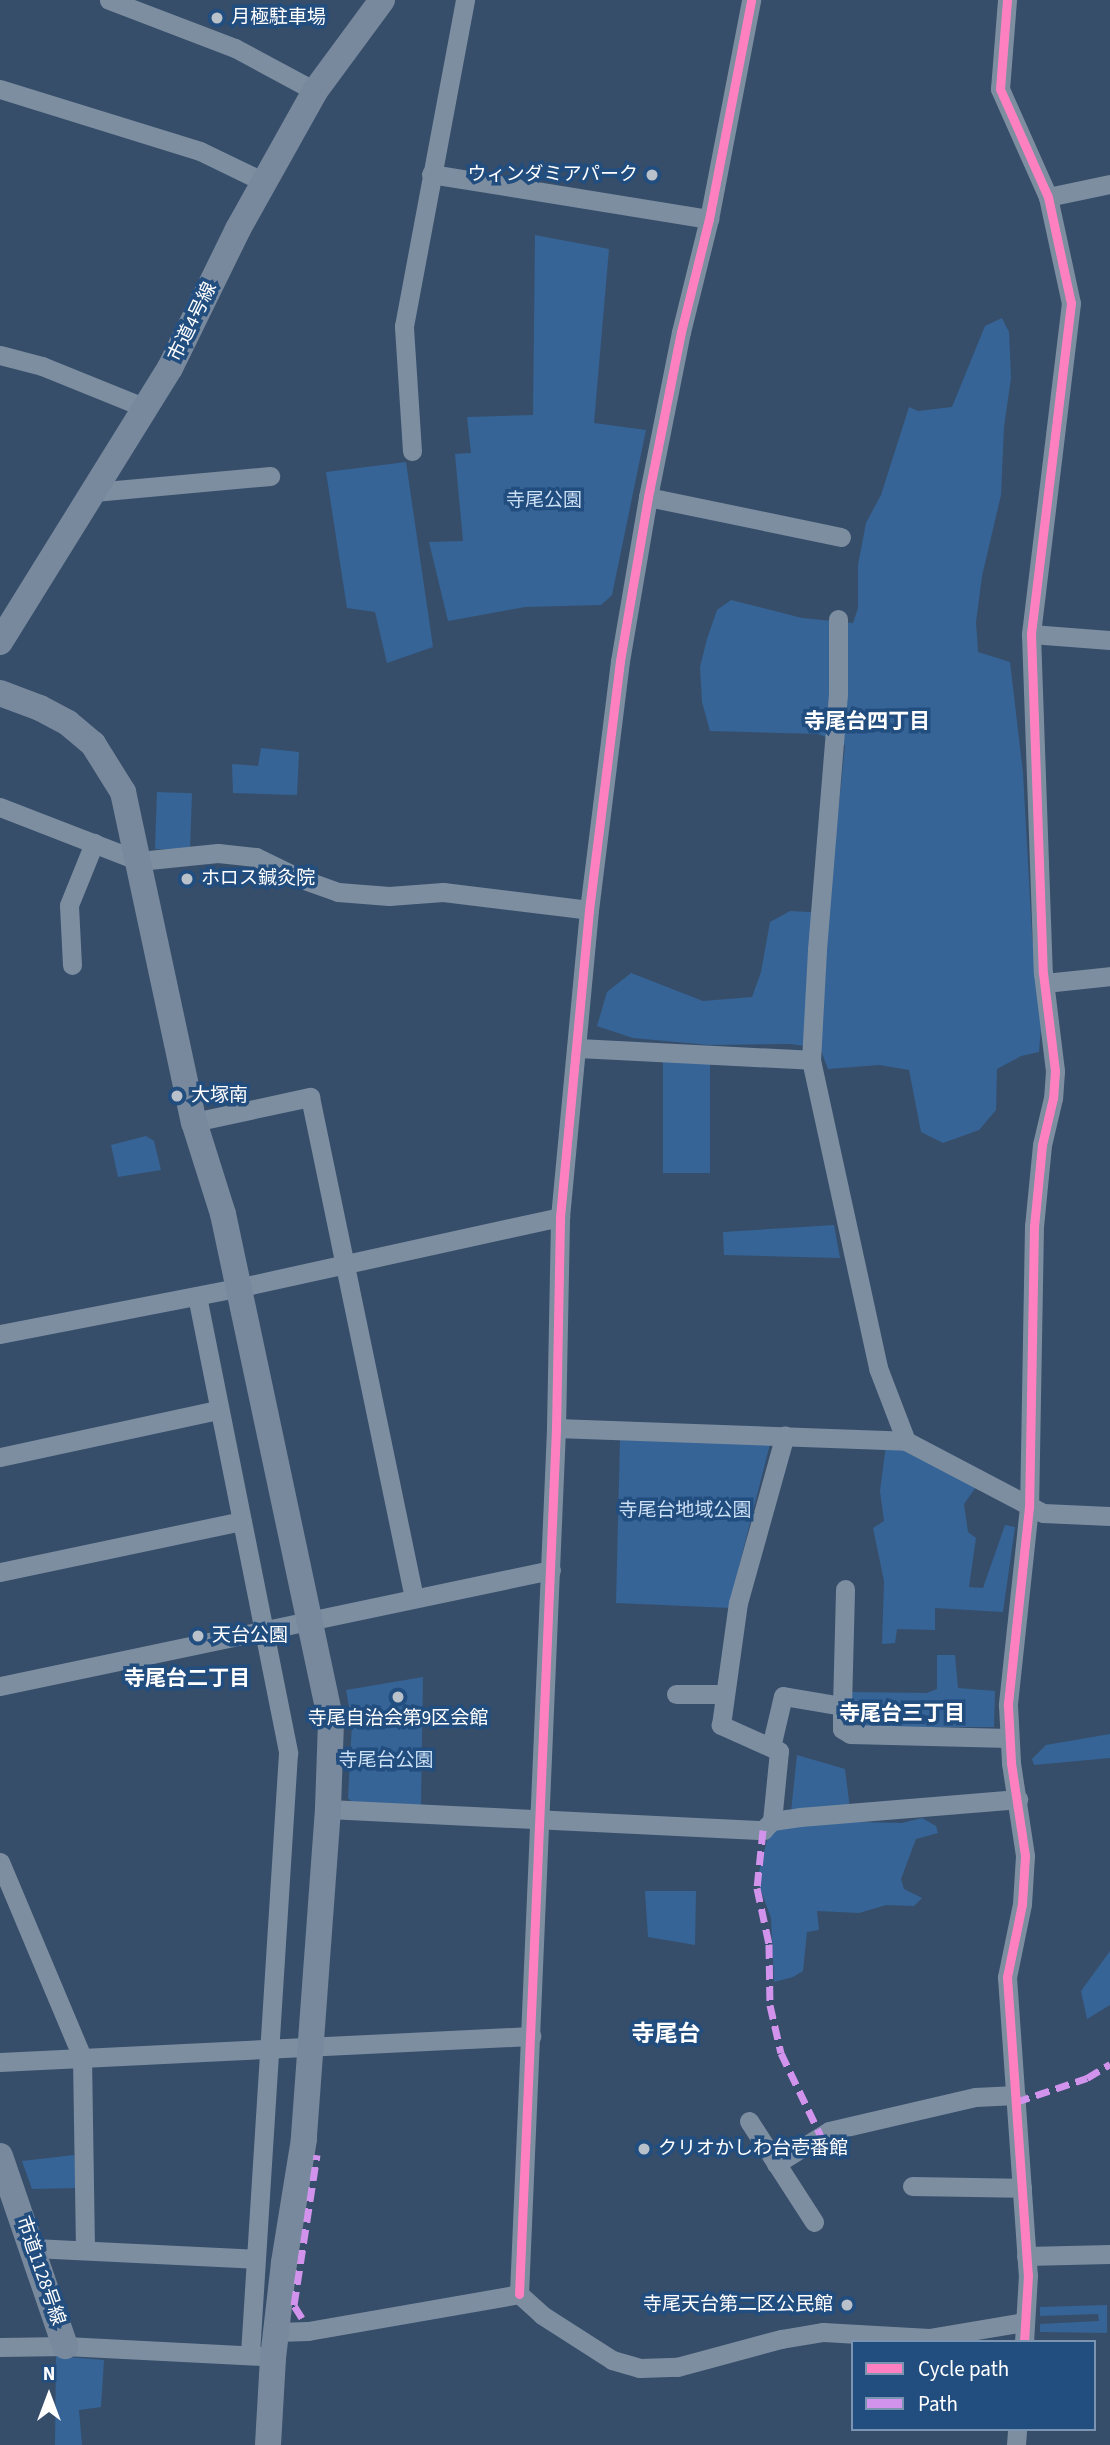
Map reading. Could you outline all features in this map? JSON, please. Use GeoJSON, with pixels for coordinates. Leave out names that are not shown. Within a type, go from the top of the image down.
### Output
{"type":"FeatureCollection","features":[{"type":"Feature","properties":{"kind":"street"},"geometry":{"type":"LineString","coordinates":[[109,0],[234,48],[315,92]]}},
{"type":"Feature","properties":{"kind":"street","name":"市道4号線"},"geometry":{"type":"LineString","coordinates":[[0,642],[170,368],[264,182],[315,92],[382,0]]}},
{"type":"Feature","properties":{"kind":"street"},"geometry":{"type":"LineString","coordinates":[[412,451],[404,326],[465,0]]}},
{"type":"Feature","properties":{"kind":"street"},"geometry":{"type":"LineString","coordinates":[[751,0],[709,219],[681,332],[648,497],[620,661],[589,910],[578,1048],[559,1217],[551,1570],[519,2294],[541,2315],[594,2349],[612,2360],[640,2368],[677,2368],[780,2339],[823,2332],[929,2338],[1025,2332],[1028,2289],[1007,1978],[1025,1880],[1018,1799],[1009,1738],[1008,1705],[1029,1507],[1034,1226],[1041,1158],[1053,1098],[1055,1071],[1045,983],[1031,634],[1071,303],[1048,197],[1000,89],[1007,0]]}},
{"type":"Feature","properties":{"kind":"street"},"geometry":{"type":"LineString","coordinates":[[0,89],[201,151],[264,182]]}},
{"type":"Feature","properties":{"kind":"street"},"geometry":{"type":"LineString","coordinates":[[431,174],[709,219]]}},
{"type":"Feature","properties":{"kind":"street"},"geometry":{"type":"LineString","coordinates":[[1048,197],[1110,184]]}},
{"type":"Feature","properties":{"kind":"street"},"geometry":{"type":"LineString","coordinates":[[0,355],[42,366],[146,408]]}},
{"type":"Feature","properties":{"kind":"street"},"geometry":{"type":"LineString","coordinates":[[94,492],[270,476]]}},
{"type":"Feature","properties":{"kind":"street"},"geometry":{"type":"LineString","coordinates":[[648,497],[841,537]]}},
{"type":"Feature","properties":{"kind":"street"},"geometry":{"type":"LineString","coordinates":[[838,619],[838,694],[817,950],[811,1060],[878,1368],[906,1441]]}},
{"type":"Feature","properties":{"kind":"street"},"geometry":{"type":"LineString","coordinates":[[1031,634],[1110,640]]}},
{"type":"Feature","properties":{"kind":"street"},"geometry":{"type":"LineString","coordinates":[[0,693],[68,723],[93,744],[123,792],[194,1122],[223,1214],[331,1730],[328,1809],[304,2139],[284,2263],[277,2332],[261,2356]]}},
{"type":"Feature","properties":{"kind":"street"},"geometry":{"type":"LineString","coordinates":[[0,807],[139,861],[218,853],[256,857],[299,878],[338,891],[389,896],[443,891],[589,910]]}},
{"type":"Feature","properties":{"kind":"street"},"geometry":{"type":"LineString","coordinates":[[72,965],[69,905],[94,843]]}},
{"type":"Feature","properties":{"kind":"street"},"geometry":{"type":"LineString","coordinates":[[1045,983],[1110,976]]}},
{"type":"Feature","properties":{"kind":"street"},"geometry":{"type":"LineString","coordinates":[[578,1048],[811,1060]]}},
{"type":"Feature","properties":{"kind":"street"},"geometry":{"type":"LineString","coordinates":[[194,1122],[310,1097],[347,1264],[414,1598]]}},
{"type":"Feature","properties":{"kind":"street"},"geometry":{"type":"LineString","coordinates":[[0,1334],[237,1288],[559,1217]]}},
{"type":"Feature","properties":{"kind":"street"},"geometry":{"type":"LineString","coordinates":[[197,1296],[288,1753],[271,2049],[255,2259],[268,2445]]}},
{"type":"Feature","properties":{"kind":"street"},"geometry":{"type":"LineString","coordinates":[[0,1457],[218,1410]]}},
{"type":"Feature","properties":{"kind":"street"},"geometry":{"type":"LineString","coordinates":[[556,1428],[906,1441],[1043,1513],[1110,1516]]}},
{"type":"Feature","properties":{"kind":"street"},"geometry":{"type":"LineString","coordinates":[[328,1809],[763,1830],[772,1821],[779,1751],[722,1725],[738,1603],[785,1435]]}},
{"type":"Feature","properties":{"kind":"street"},"geometry":{"type":"LineString","coordinates":[[0,1572],[242,1521]]}},
{"type":"Feature","properties":{"kind":"street"},"geometry":{"type":"LineString","coordinates":[[0,1686],[551,1570]]}},
{"type":"Feature","properties":{"kind":"street"},"geometry":{"type":"LineString","coordinates":[[845,1589],[842,1729],[850,1734],[1009,1738]]}},
{"type":"Feature","properties":{"kind":"street"},"geometry":{"type":"LineString","coordinates":[[676,1694],[724,1694]]}},
{"type":"Feature","properties":{"kind":"street"},"geometry":{"type":"LineString","coordinates":[[771,1746],[783,1696],[842,1706]]}},
{"type":"Feature","properties":{"kind":"street"},"geometry":{"type":"LineString","coordinates":[[772,1821],[1018,1799]]}},
{"type":"Feature","properties":{"kind":"street"},"geometry":{"type":"LineString","coordinates":[[0,1862],[82,2057],[85,2250]]}},
{"type":"Feature","properties":{"kind":"street"},"geometry":{"type":"LineString","coordinates":[[0,2062],[531,2036]]}},
{"type":"Feature","properties":{"kind":"street"},"geometry":{"type":"LineString","coordinates":[[776,2164],[829,2131],[975,2097],[1016,2095]]}},
{"type":"Feature","properties":{"kind":"street"},"geometry":{"type":"LineString","coordinates":[[749,2122],[814,2222]]}},
{"type":"Feature","properties":{"kind":"street","name":"市道1128号線"},"geometry":{"type":"LineString","coordinates":[[0,2156],[65,2346]]}},
{"type":"Feature","properties":{"kind":"street"},"geometry":{"type":"LineString","coordinates":[[912,2186],[1022,2188]]}},
{"type":"Feature","properties":{"kind":"street"},"geometry":{"type":"LineString","coordinates":[[33,2248],[255,2259]]}},
{"type":"Feature","properties":{"kind":"street"},"geometry":{"type":"LineString","coordinates":[[1026,2256],[1110,2254]]}},
{"type":"Feature","properties":{"kind":"street"},"geometry":{"type":"LineString","coordinates":[[277,2332],[308,2331],[519,2294]]}},
{"type":"Feature","properties":{"kind":"street"},"geometry":{"type":"LineString","coordinates":[[0,2347],[65,2346],[261,2356]]}},
{"type":"Feature","properties":{"kind":"green space","name":"寺尾公園"},"geometry":{"type":"Polygon","coordinates":[[[535,235],[609,249],[594,423],[646,430],[612,595],[601,605],[525,607],[448,621],[429,542],[463,541],[455,454],[471,453],[467,417],[533,415],[535,235]]]}},
{"type":"Feature","properties":{"kind":"green space"},"geometry":{"type":"Polygon","coordinates":[[[1002,318],[1009,332],[1011,378],[1004,427],[1001,495],[982,576],[976,622],[978,652],[1010,662],[1023,773],[1032,935],[1041,1027],[1039,1052],[1021,1056],[997,1069],[996,1110],[979,1130],[943,1143],[921,1132],[909,1070],[879,1065],[828,1069],[820,1048],[790,1044],[709,1045],[633,1038],[597,1026],[607,992],[631,973],[703,1001],[752,997],[761,972],[770,922],[790,911],[828,913],[845,745],[818,734],[710,731],[702,702],[700,667],[707,639],[717,610],[731,600],[802,618],[853,623],[858,608],[858,565],[866,523],[881,495],[909,407],[918,411],[952,407],[985,326],[1002,318]]]}},
{"type":"Feature","properties":{"kind":"green space"},"geometry":{"type":"Polygon","coordinates":[[[406,462],[433,647],[387,663],[375,612],[347,608],[326,472],[406,462]]]}},
{"type":"Feature","properties":{"kind":"green space"},"geometry":{"type":"Polygon","coordinates":[[[261,748],[299,752],[297,795],[233,793],[232,764],[258,766],[261,748]]]}},
{"type":"Feature","properties":{"kind":"green space"},"geometry":{"type":"Polygon","coordinates":[[[157,792],[192,793],[190,850],[155,849],[157,792]]]}},
{"type":"Feature","properties":{"kind":"green space"},"geometry":{"type":"Polygon","coordinates":[[[663,1062],[710,1062],[710,1173],[663,1173],[663,1062]]]}},
{"type":"Feature","properties":{"kind":"green space"},"geometry":{"type":"Polygon","coordinates":[[[146,1136],[154,1141],[161,1170],[118,1177],[111,1145],[146,1136]]]}},
{"type":"Feature","properties":{"kind":"green space"},"geometry":{"type":"Polygon","coordinates":[[[834,1225],[840,1258],[724,1255],[723,1232],[834,1225]]]}},
{"type":"Feature","properties":{"kind":"green space","name":"寺尾台地域公園"},"geometry":{"type":"Polygon","coordinates":[[[620,1440],[770,1444],[730,1602],[731,1608],[616,1603],[620,1440]]]}},
{"type":"Feature","properties":{"kind":"green space"},"geometry":{"type":"Polygon","coordinates":[[[886,1445],[905,1448],[976,1487],[964,1504],[968,1532],[976,1538],[969,1587],[983,1588],[1005,1525],[1015,1527],[1003,1612],[935,1608],[935,1630],[897,1629],[895,1643],[882,1644],[884,1581],[873,1528],[884,1521],[880,1491],[886,1445]]]}},
{"type":"Feature","properties":{"kind":"green space"},"geometry":{"type":"Polygon","coordinates":[[[937,1655],[955,1655],[958,1688],[995,1691],[994,1727],[868,1727],[848,1720],[849,1692],[927,1693],[937,1689],[937,1655]]]}},
{"type":"Feature","properties":{"kind":"green space","name":"寺尾台公園"},"geometry":{"type":"Polygon","coordinates":[[[423,1677],[421,1805],[355,1805],[348,1798],[352,1724],[346,1690],[423,1677]]]}},
{"type":"Feature","properties":{"kind":"green space"},"geometry":{"type":"Polygon","coordinates":[[[1110,1734],[1110,1758],[1034,1765],[1032,1759],[1046,1745],[1110,1734]]]}},
{"type":"Feature","properties":{"kind":"green space"},"geometry":{"type":"Polygon","coordinates":[[[797,1755],[845,1769],[850,1809],[791,1812],[797,1755]]]}},
{"type":"Feature","properties":{"kind":"green space"},"geometry":{"type":"Polygon","coordinates":[[[922,1818],[936,1826],[938,1833],[916,1839],[901,1879],[904,1889],[922,1898],[914,1906],[886,1905],[859,1913],[817,1911],[819,1930],[807,1932],[803,1971],[774,1982],[771,1918],[757,1880],[770,1828],[813,1821],[902,1823],[922,1818]]]}},
{"type":"Feature","properties":{"kind":"green space"},"geometry":{"type":"Polygon","coordinates":[[[645,1891],[696,1891],[695,1945],[648,1937],[645,1891]]]}},
{"type":"Feature","properties":{"kind":"green space"},"geometry":{"type":"Polygon","coordinates":[[[1110,1951],[1110,2005],[1087,2019],[1081,1991],[1110,1951]]]}},
{"type":"Feature","properties":{"kind":"green space"},"geometry":{"type":"Polygon","coordinates":[[[74,2155],[77,2188],[32,2189],[22,2161],[74,2155]]]}},
{"type":"Feature","properties":{"kind":"green space"},"geometry":{"type":"Polygon","coordinates":[[[1107,2305],[1107,2333],[1040,2332],[1040,2324],[1099,2321],[1098,2314],[1040,2316],[1040,2307],[1107,2305]]]}},
{"type":"Feature","properties":{"kind":"green space"},"geometry":{"type":"Polygon","coordinates":[[[56,2356],[104,2360],[101,2407],[79,2410],[82,2445],[55,2445],[56,2356]]]}},
{"type":"Feature","properties":{"kind":"marked path"},"geometry":{"type":"LineString","coordinates":[[763,1830],[757,1888],[769,1944],[770,2005],[781,2053],[821,2136]]}},
{"type":"Feature","properties":{"kind":"marked path"},"geometry":{"type":"LineString","coordinates":[[1016,2102],[1087,2078],[1110,2064]]}},
{"type":"Feature","properties":{"kind":"marked path"},"geometry":{"type":"LineString","coordinates":[[302,2318],[294,2305],[317,2155]]}},
{"type":"Feature","properties":{"kind":"cycle path"},"geometry":{"type":"LineString","coordinates":[[519,2294],[556,1428],[560,1217],[589,910],[620,661],[648,497],[681,332],[709,219],[751,0]]}},
{"type":"Feature","properties":{"kind":"cycle path"},"geometry":{"type":"LineString","coordinates":[[1007,0],[1000,89],[1048,197],[1071,303],[1031,634],[1043,973],[1055,1071],[1053,1098],[1042,1145],[1034,1226],[1029,1507],[1008,1705],[1011,1763],[1025,1856],[1022,1904],[1007,1977],[1028,2275],[1024,2340]]}},
{"type":"Feature","properties":{"kind":"place","name":"月極駐車場"},"geometry":{"type":"Point","coordinates":[217,18]}},
{"type":"Feature","properties":{"kind":"place","name":"ウィンダミアパーク"},"geometry":{"type":"Point","coordinates":[652,175]}},
{"type":"Feature","properties":{"kind":"place","name":"ホロス鍼灸院"},"geometry":{"type":"Point","coordinates":[187,879]}},
{"type":"Feature","properties":{"kind":"place","name":"大塚南"},"geometry":{"type":"Point","coordinates":[177,1096]}},
{"type":"Feature","properties":{"kind":"place","name":"天台公園"},"geometry":{"type":"Point","coordinates":[198,1636]}},
{"type":"Feature","properties":{"kind":"place","name":"寺尾自治会第9区会館"},"geometry":{"type":"Point","coordinates":[398,1697]}},
{"type":"Feature","properties":{"kind":"place","name":"クリオかしわ台壱番館"},"geometry":{"type":"Point","coordinates":[644,2149]}},
{"type":"Feature","properties":{"kind":"place","name":"寺尾天台第二区公民館"},"geometry":{"type":"Point","coordinates":[847,2305]}},
{"type":"Feature","properties":{"kind":"district","name":"寺尾台四丁目"},"geometry":{"type":"Point","coordinates":[867,721]}},
{"type":"Feature","properties":{"kind":"district","name":"寺尾台二丁目"},"geometry":{"type":"Point","coordinates":[187,1678]}},
{"type":"Feature","properties":{"kind":"district","name":"寺尾台三丁目"},"geometry":{"type":"Point","coordinates":[902,1713]}},
{"type":"Feature","properties":{"kind":"district","name":"寺尾台"},"geometry":{"type":"Point","coordinates":[666,2034]}}]}
